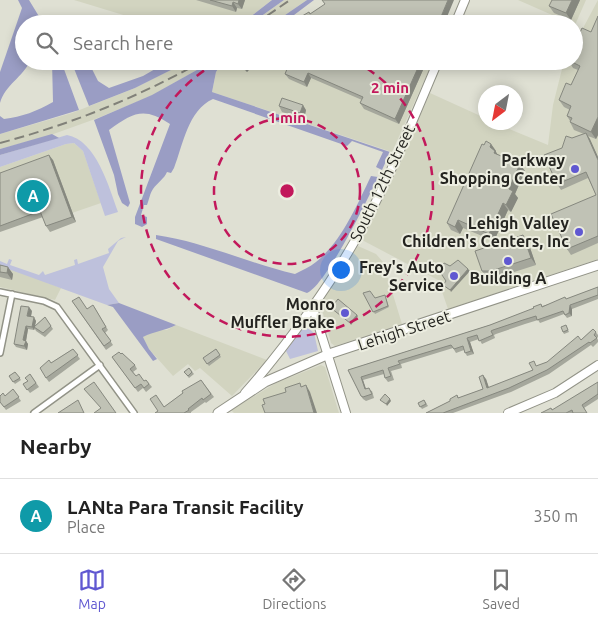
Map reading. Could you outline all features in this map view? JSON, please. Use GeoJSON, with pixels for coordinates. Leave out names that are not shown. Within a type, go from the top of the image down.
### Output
{"type":"FeatureCollection","features":[{"type":"Feature","properties":{"kind":"main road","name":"Lehigh Street"},"geometry":{"type":"LineString","coordinates":[[218,413],[243,394],[284,372],[329,354],[598,265]]}},
{"type":"Feature","properties":{"kind":"street"},"geometry":{"type":"LineString","coordinates":[[459,15],[465,0]]}},
{"type":"Feature","properties":{"kind":"street","name":"South 12th Street"},"geometry":{"type":"LineString","coordinates":[[243,394],[312,305],[365,222],[434,70]]}},
{"type":"Feature","properties":{"kind":"street"},"geometry":{"type":"LineString","coordinates":[[0,292],[44,301],[57,308],[134,413]]}},
{"type":"Feature","properties":{"kind":"street"},"geometry":{"type":"LineString","coordinates":[[0,353],[12,294]]}},
{"type":"Feature","properties":{"kind":"street"},"geometry":{"type":"LineString","coordinates":[[312,305],[329,354],[346,413]]}},
{"type":"Feature","properties":{"kind":"street"},"geometry":{"type":"LineString","coordinates":[[508,413],[555,393],[598,365]]}},
{"type":"Feature","properties":{"kind":"street"},"geometry":{"type":"LineString","coordinates":[[34,413],[100,366]]}},
{"type":"Feature","properties":{"kind":"shaded area"},"geometry":{"type":"Polygon","coordinates":[[[18,0],[29,0],[38,15],[20,15],[22,8],[18,0]]]}},
{"type":"Feature","properties":{"kind":"shaded area"},"geometry":{"type":"Polygon","coordinates":[[[74,0],[272,0],[253,15],[123,15],[74,0]]]}},
{"type":"Feature","properties":{"kind":"shaded area"},"geometry":{"type":"Polygon","coordinates":[[[272,0],[284,0],[263,15],[253,15],[272,0]]]}},
{"type":"Feature","properties":{"kind":"shaded area"},"geometry":{"type":"Polygon","coordinates":[[[284,0],[307,0],[285,15],[263,15],[284,0]]]}},
{"type":"Feature","properties":{"kind":"shaded area"},"geometry":{"type":"Polygon","coordinates":[[[307,0],[314,0],[294,15],[285,15],[307,0]]]}},
{"type":"Feature","properties":{"kind":"shaded area"},"geometry":{"type":"Polygon","coordinates":[[[518,0],[586,0],[579,15],[552,15],[518,0]]]}},
{"type":"Feature","properties":{"kind":"shaded area"},"geometry":{"type":"Polygon","coordinates":[[[598,0],[598,259],[448,309],[438,280],[362,240],[384,197],[430,93],[478,115],[478,130],[512,130],[548,145],[553,105],[562,70],[583,70],[583,28],[598,0]]]}},
{"type":"Feature","properties":{"kind":"shaded area"},"geometry":{"type":"Polygon","coordinates":[[[15,28],[15,70],[25,70],[6,91],[0,103],[0,72],[15,28]]]}},
{"type":"Feature","properties":{"kind":"shaded area"},"geometry":{"type":"Polygon","coordinates":[[[52,70],[64,70],[79,110],[0,134],[0,116],[4,119],[17,117],[53,102],[52,70]]]}},
{"type":"Feature","properties":{"kind":"shaded area"},"geometry":{"type":"Polygon","coordinates":[[[75,70],[92,70],[98,81],[109,88],[143,76],[153,70],[171,70],[135,88],[89,106],[75,70]]]}},
{"type":"Feature","properties":{"kind":"shaded area"},"geometry":{"type":"Polygon","coordinates":[[[171,70],[197,70],[151,96],[98,118],[48,136],[0,149],[0,134],[72,113],[135,88],[171,70]]]}},
{"type":"Feature","properties":{"kind":"shaded area"},"geometry":{"type":"Polygon","coordinates":[[[197,70],[217,70],[212,92],[390,152],[382,170],[376,167],[383,152],[352,141],[347,146],[213,99],[198,111],[192,120],[171,173],[167,172],[151,192],[147,205],[144,205],[141,215],[147,217],[147,224],[142,227],[135,224],[135,217],[170,124],[153,115],[139,114],[125,119],[109,130],[130,203],[128,207],[122,203],[118,194],[114,175],[94,120],[152,95],[197,70]]]}},
{"type":"Feature","properties":{"kind":"shaded area"},"geometry":{"type":"Polygon","coordinates":[[[217,70],[429,70],[392,152],[212,92],[217,70]]]}},
{"type":"Feature","properties":{"kind":"shaded area"},"geometry":{"type":"Polygon","coordinates":[[[52,134],[59,138],[0,155],[0,149],[52,134]]]}},
{"type":"Feature","properties":{"kind":"shaded area"},"geometry":{"type":"Polygon","coordinates":[[[67,135],[77,139],[94,155],[106,178],[118,212],[105,216],[83,151],[74,143],[66,144],[0,167],[0,155],[67,135]]]}},
{"type":"Feature","properties":{"kind":"shaded area"},"geometry":{"type":"Polygon","coordinates":[[[74,143],[83,151],[101,203],[72,213],[53,160],[0,179],[0,167],[66,144],[74,143]]]}},
{"type":"Feature","properties":{"kind":"shaded area"},"geometry":{"type":"Polygon","coordinates":[[[371,176],[378,177],[346,240],[325,275],[307,293],[156,239],[156,235],[174,238],[295,274],[316,262],[334,244],[348,222],[371,176]]]}},
{"type":"Feature","properties":{"kind":"shaded area"},"geometry":{"type":"Polygon","coordinates":[[[126,237],[118,241],[103,267],[109,289],[119,303],[107,305],[0,266],[0,261],[7,264],[9,259],[12,260],[10,265],[39,275],[43,271],[45,275],[75,265],[74,260],[77,259],[78,264],[109,253],[108,249],[121,238],[126,237]]]}},
{"type":"Feature","properties":{"kind":"shaded area"},"geometry":{"type":"Polygon","coordinates":[[[358,246],[376,254],[383,262],[402,324],[335,346],[331,343],[321,306],[325,295],[358,246]]]}},
{"type":"Feature","properties":{"kind":"shaded area"},"geometry":{"type":"Polygon","coordinates":[[[0,266],[61,288],[55,300],[0,287],[0,266]]]}},
{"type":"Feature","properties":{"kind":"shaded area"},"geometry":{"type":"Polygon","coordinates":[[[119,303],[176,325],[143,337],[157,359],[153,361],[113,307],[107,305],[119,303]]]}},
{"type":"Feature","properties":{"kind":"shaded area"},"geometry":{"type":"Polygon","coordinates":[[[176,325],[267,360],[232,396],[200,368],[195,371],[188,364],[173,376],[149,349],[143,337],[156,330],[167,330],[176,325]]]}},
{"type":"Feature","properties":{"kind":"shaded area"},"geometry":{"type":"Polygon","coordinates":[[[308,328],[314,333],[318,351],[290,359],[286,351],[302,329],[308,328]]]}},
{"type":"Feature","properties":{"kind":"shaded area"},"geometry":{"type":"Polygon","coordinates":[[[321,365],[325,367],[339,413],[234,413],[231,410],[276,383],[321,365]]]}},
{"type":"Feature","properties":{"kind":"building"},"geometry":{"type":"Polygon","coordinates":[[[210,0],[239,0],[238,4],[233,2],[232,6],[210,0]]]}},
{"type":"Feature","properties":{"kind":"building"},"geometry":{"type":"Polygon","coordinates":[[[322,0],[448,0],[442,15],[304,15],[309,12],[310,14],[325,4],[322,0]]]}},
{"type":"Feature","properties":{"kind":"building"},"geometry":{"type":"Polygon","coordinates":[[[552,0],[572,0],[566,13],[549,6],[552,0]]]}},
{"type":"Feature","properties":{"kind":"building"},"geometry":{"type":"Polygon","coordinates":[[[598,16],[598,117],[591,132],[570,122],[572,118],[567,116],[571,106],[559,100],[566,83],[571,85],[578,70],[583,70],[583,28],[591,32],[598,16]]]}},
{"type":"Feature","properties":{"kind":"building"},"geometry":{"type":"Polygon","coordinates":[[[287,70],[417,70],[395,119],[360,103],[363,97],[308,73],[304,82],[285,74],[287,70]]]}},
{"type":"Feature","properties":{"kind":"building"},"geometry":{"type":"Polygon","coordinates":[[[282,98],[303,105],[300,113],[279,106],[282,98]]]}},
{"type":"Feature","properties":{"kind":"building"},"geometry":{"type":"Polygon","coordinates":[[[586,133],[598,160],[598,236],[567,249],[551,214],[596,195],[586,172],[557,184],[544,155],[562,148],[566,136],[572,138],[586,133]]]}},
{"type":"Feature","properties":{"kind":"building"},"geometry":{"type":"Polygon","coordinates":[[[486,141],[491,144],[490,147],[495,151],[494,153],[520,164],[509,189],[513,191],[506,205],[503,203],[489,234],[458,220],[455,227],[447,223],[482,144],[484,145],[486,141]]]}},
{"type":"Feature","properties":{"kind":"building"},"geometry":{"type":"Polygon","coordinates":[[[49,155],[72,217],[46,226],[40,211],[0,226],[0,173],[49,155]]]}},
{"type":"Feature","properties":{"kind":"building","name":"Building A"},"geometry":{"type":"Polygon","coordinates":[[[523,235],[531,258],[491,271],[482,271],[475,251],[523,235]]]}},
{"type":"Feature","properties":{"kind":"building","name":"Frey's Auto Service"},"geometry":{"type":"Polygon","coordinates":[[[458,260],[468,269],[450,290],[443,285],[446,281],[438,269],[444,263],[450,266],[458,260]]]}},
{"type":"Feature","properties":{"kind":"building"},"geometry":{"type":"Polygon","coordinates":[[[0,265],[8,267],[7,273],[0,272],[0,265]]]}},
{"type":"Feature","properties":{"kind":"building"},"geometry":{"type":"Polygon","coordinates":[[[598,287],[598,295],[570,305],[569,313],[565,315],[563,311],[537,320],[536,316],[493,330],[491,331],[493,335],[479,341],[477,335],[467,338],[471,351],[465,353],[463,346],[454,349],[451,345],[398,361],[400,364],[388,368],[391,376],[385,378],[383,370],[361,377],[365,389],[369,388],[372,394],[363,397],[348,370],[490,325],[541,304],[542,307],[565,297],[566,299],[598,287]]]}},
{"type":"Feature","properties":{"kind":"building"},"geometry":{"type":"Polygon","coordinates":[[[370,291],[375,298],[385,295],[388,306],[373,312],[363,293],[370,291]]]}},
{"type":"Feature","properties":{"kind":"building"},"geometry":{"type":"Polygon","coordinates":[[[79,297],[87,309],[93,305],[106,327],[102,329],[111,341],[104,346],[72,301],[79,297]]]}},
{"type":"Feature","properties":{"kind":"building","name":"Monro Muffler Brake"},"geometry":{"type":"Polygon","coordinates":[[[338,299],[357,315],[350,323],[331,308],[338,299]]]}},
{"type":"Feature","properties":{"kind":"building"},"geometry":{"type":"Polygon","coordinates":[[[21,306],[29,307],[27,316],[34,317],[32,327],[26,326],[23,340],[26,341],[24,346],[14,344],[21,306]]]}},
{"type":"Feature","properties":{"kind":"building"},"geometry":{"type":"Polygon","coordinates":[[[45,317],[51,326],[43,333],[34,327],[45,317]]]}},
{"type":"Feature","properties":{"kind":"building"},"geometry":{"type":"Polygon","coordinates":[[[566,325],[568,330],[563,332],[561,327],[566,325]]]}},
{"type":"Feature","properties":{"kind":"building"},"geometry":{"type":"Polygon","coordinates":[[[593,329],[596,332],[594,335],[597,338],[547,370],[509,388],[443,413],[426,413],[450,401],[450,399],[457,395],[458,398],[483,389],[479,377],[483,375],[487,388],[533,370],[529,363],[534,361],[536,366],[547,362],[578,336],[581,340],[593,329]]]}},
{"type":"Feature","properties":{"kind":"building"},"geometry":{"type":"Polygon","coordinates":[[[73,349],[78,355],[46,378],[40,368],[49,360],[51,363],[73,349]]]}},
{"type":"Feature","properties":{"kind":"building"},"geometry":{"type":"Polygon","coordinates":[[[216,349],[220,355],[207,364],[203,358],[216,349]]]}},
{"type":"Feature","properties":{"kind":"building"},"geometry":{"type":"Polygon","coordinates":[[[119,352],[135,365],[130,369],[136,376],[139,374],[149,384],[144,388],[141,384],[135,388],[112,357],[119,352]]]}},
{"type":"Feature","properties":{"kind":"building"},"geometry":{"type":"Polygon","coordinates":[[[189,368],[192,372],[188,376],[184,372],[189,368]]]}},
{"type":"Feature","properties":{"kind":"building"},"geometry":{"type":"Polygon","coordinates":[[[15,372],[20,378],[13,382],[9,376],[15,372]]]}},
{"type":"Feature","properties":{"kind":"building"},"geometry":{"type":"Polygon","coordinates":[[[30,374],[36,383],[27,390],[23,384],[28,381],[25,378],[30,374]]]}},
{"type":"Feature","properties":{"kind":"building"},"geometry":{"type":"Polygon","coordinates":[[[201,380],[211,394],[203,400],[202,398],[184,413],[155,413],[158,411],[150,399],[156,395],[164,407],[183,393],[182,391],[201,380]]]}},
{"type":"Feature","properties":{"kind":"building"},"geometry":{"type":"Polygon","coordinates":[[[94,382],[116,413],[94,413],[101,408],[84,389],[94,382]]]}},
{"type":"Feature","properties":{"kind":"building"},"geometry":{"type":"Polygon","coordinates":[[[598,382],[598,394],[582,405],[587,413],[573,413],[572,410],[566,413],[541,413],[551,408],[552,410],[598,382]]]}},
{"type":"Feature","properties":{"kind":"building"},"geometry":{"type":"Polygon","coordinates":[[[300,383],[301,387],[306,385],[314,413],[265,413],[262,405],[265,404],[263,399],[286,392],[285,388],[300,383]]]}},
{"type":"Feature","properties":{"kind":"building"},"geometry":{"type":"Polygon","coordinates":[[[13,389],[19,397],[4,407],[0,402],[0,396],[3,393],[5,396],[13,389]]]}},
{"type":"Feature","properties":{"kind":"building"},"geometry":{"type":"Polygon","coordinates":[[[385,394],[390,399],[386,404],[380,400],[385,394]]]}},
{"type":"Feature","properties":{"kind":"building"},"geometry":{"type":"Polygon","coordinates":[[[78,400],[84,413],[58,413],[78,400]]]}},
{"type":"Feature","properties":{"kind":"building"},"geometry":{"type":"Polygon","coordinates":[[[424,400],[426,404],[420,407],[418,403],[424,400]]]}},
{"type":"Feature","properties":{"kind":"railway"},"geometry":{"type":"LineString","coordinates":[[268,15],[290,0]]}},
{"type":"Feature","properties":{"kind":"railway"},"geometry":{"type":"LineString","coordinates":[[0,143],[79,118],[129,98],[186,70]]}},
{"type":"Feature","properties":{"kind":"place","name":"Parkway Shopping Center"},"geometry":{"type":"Point","coordinates":[575,169]}},
{"type":"Feature","properties":{"kind":"place","name":"LANta Para Transit Facility"},"geometry":{"type":"Point","coordinates":[33,196]}},
{"type":"Feature","properties":{"kind":"place","name":"Lehigh Valley Children's Centers, Inc"},"geometry":{"type":"Point","coordinates":[579,232]}},
{"type":"Feature","properties":{"kind":"place","name":"Building A"},"geometry":{"type":"Point","coordinates":[508,261]}},
{"type":"Feature","properties":{"kind":"place","name":"Frey's Auto Service"},"geometry":{"type":"Point","coordinates":[454,276]}},
{"type":"Feature","properties":{"kind":"place","name":"Monro Muffler Brake"},"geometry":{"type":"Point","coordinates":[345,313]}}]}
